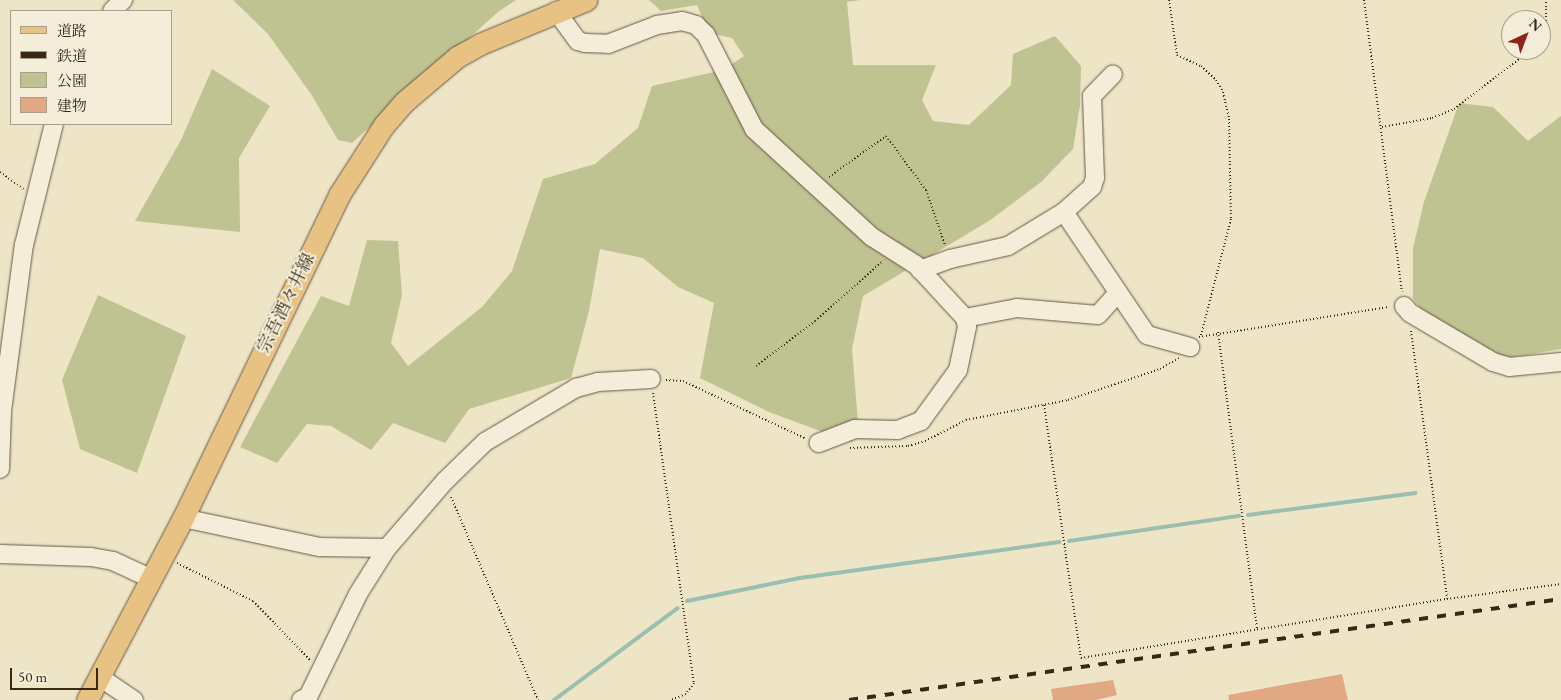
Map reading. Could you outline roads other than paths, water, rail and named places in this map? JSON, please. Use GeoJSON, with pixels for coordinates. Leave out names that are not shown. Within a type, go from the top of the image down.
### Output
{"type":"FeatureCollection","features":[{"type":"Feature","properties":{"kind":"main road","name":"宗吾酒々井線"},"geometry":{"type":"LineString","coordinates":[[87,700],[101,678],[183,518],[339,195],[384,125],[404,102],[457,57],[480,44],[586,0]]}},
{"type":"Feature","properties":{"kind":"street"},"geometry":{"type":"LineString","coordinates":[[113,10],[123,0]]}},
{"type":"Feature","properties":{"kind":"street"},"geometry":{"type":"LineString","coordinates":[[556,11],[578,41],[585,43],[608,44],[658,25],[682,21],[696,25],[706,35],[754,129],[784,160],[817,186],[872,237],[894,250],[920,270],[965,318],[967,327],[958,370],[920,421],[898,430],[855,429],[820,443]]}},
{"type":"Feature","properties":{"kind":"street"},"geometry":{"type":"LineString","coordinates":[[920,270],[950,259],[1008,246],[1064,212],[1092,187],[1095,178],[1092,96],[1113,74]]}},
{"type":"Feature","properties":{"kind":"street"},"geometry":{"type":"LineString","coordinates":[[0,469],[2,411],[34,196],[54,125]]}},
{"type":"Feature","properties":{"kind":"street"},"geometry":{"type":"LineString","coordinates":[[1064,212],[1147,335],[1195,341]]}},
{"type":"Feature","properties":{"kind":"street"},"geometry":{"type":"LineString","coordinates":[[965,318],[1017,308],[1098,315],[1118,293]]}},
{"type":"Feature","properties":{"kind":"street"},"geometry":{"type":"LineString","coordinates":[[1407,309],[1493,362],[1509,367],[1561,362]]}},
{"type":"Feature","properties":{"kind":"street"},"geometry":{"type":"LineString","coordinates":[[307,699],[358,594],[386,548],[444,481],[485,442],[561,395],[598,382],[651,379]]}},
{"type":"Feature","properties":{"kind":"street"},"geometry":{"type":"LineString","coordinates":[[183,518],[320,547],[386,548]]}},
{"type":"Feature","properties":{"kind":"street"},"geometry":{"type":"LineString","coordinates":[[0,554],[91,557],[113,561],[152,579]]}},
{"type":"Feature","properties":{"kind":"street"},"geometry":{"type":"LineString","coordinates":[[101,678],[134,700]]}},
{"type":"Feature","properties":{"kind":"waterway"},"geometry":{"type":"LineString","coordinates":[[1248,515],[1416,493]]}},
{"type":"Feature","properties":{"kind":"waterway"},"geometry":{"type":"LineString","coordinates":[[1069,541],[1239,516]]}},
{"type":"Feature","properties":{"kind":"waterway"},"geometry":{"type":"LineString","coordinates":[[687,601],[800,578],[1060,542]]}},
{"type":"Feature","properties":{"kind":"waterway"},"geometry":{"type":"LineString","coordinates":[[554,700],[678,608]]}},
{"type":"Feature","properties":{"kind":"railway"},"geometry":{"type":"LineString","coordinates":[[849,700],[1561,599]]}}]}
